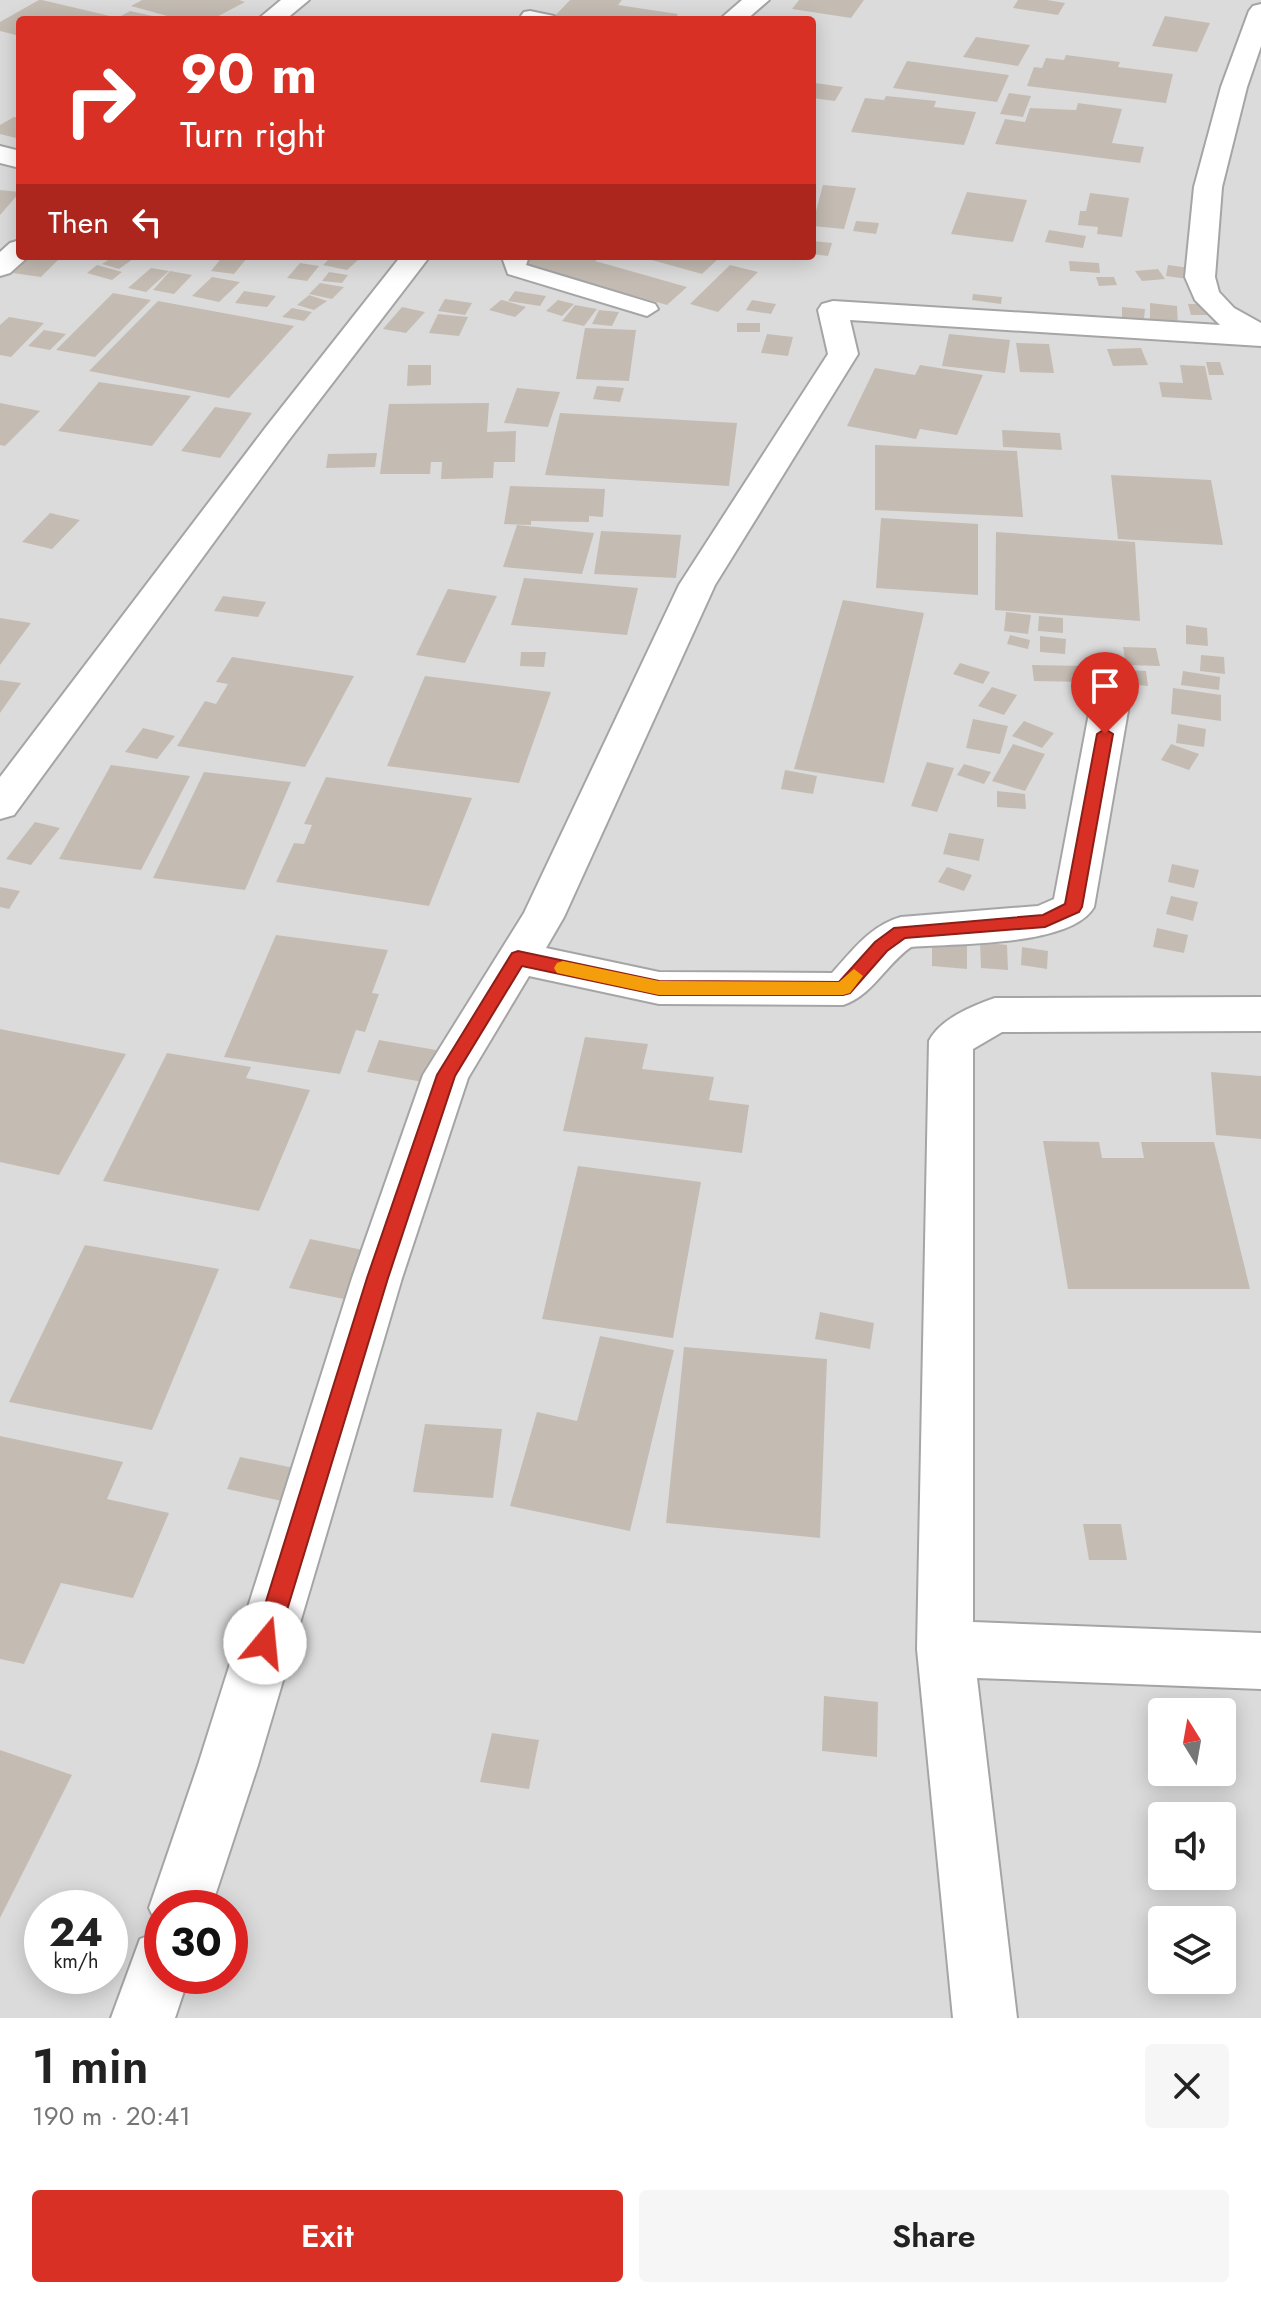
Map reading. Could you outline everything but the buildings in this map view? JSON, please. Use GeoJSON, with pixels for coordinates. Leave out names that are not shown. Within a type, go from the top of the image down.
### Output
{"type":"FeatureCollection","features":[{"type":"Feature","properties":{"kind":"street"},"geometry":{"type":"LineString","coordinates":[[275,16],[297,0]]}},
{"type":"Feature","properties":{"kind":"street"},"geometry":{"type":"LineString","coordinates":[[736,16],[757,0]]}},
{"type":"Feature","properties":{"kind":"street"},"geometry":{"type":"LineString","coordinates":[[1261,11],[1234,87],[1208,187],[1200,277],[1205,294],[1223,314],[1261,335]]}},
{"type":"Feature","properties":{"kind":"street"},"geometry":{"type":"LineString","coordinates":[[0,267],[16,253]]}},
{"type":"Feature","properties":{"kind":"street"},"geometry":{"type":"LineString","coordinates":[[0,805],[268,446],[413,260]]}},
{"type":"Feature","properties":{"kind":"street"},"geometry":{"type":"LineString","coordinates":[[186,1890],[228,1765],[377,1278],[446,1075],[543,917],[697,585],[843,354],[833,310],[1261,335]]}},
{"type":"Feature","properties":{"kind":"street"},"geometry":{"type":"LineString","coordinates":[[518,958],[659,988],[843,989],[881,946],[901,932],[1045,921],[1073,907],[1115,676]]}},
{"type":"Feature","properties":{"kind":"street"},"geometry":{"type":"LineString","coordinates":[[985,2018],[945,1649],[951,1041],[995,1015],[1261,1014]]}},
{"type":"Feature","properties":{"kind":"street"},"geometry":{"type":"LineString","coordinates":[[945,1649],[1261,1661]]}},
{"type":"Feature","properties":{"kind":"street"},"geometry":{"type":"LineString","coordinates":[[143,2018],[151,1994]]}},
{"type":"Feature","properties":{"kind":"lane"},"geometry":{"type":"LineString","coordinates":[[514,260],[516,269],[647,309]]}},
{"type":"Feature","properties":{"kind":"shaded area"},"geometry":{"type":"Polygon","coordinates":[[[0,0],[1261,0],[1261,2018],[0,2018],[0,0]]]}},
{"type":"Feature","properties":{"kind":"slow traffic"},"geometry":{"type":"LineString","coordinates":[[563,968],[659,988],[843,989],[854,976]]}},
{"type":"Feature","properties":{"kind":"route"},"geometry":{"type":"LineString","coordinates":[[265,1643],[377,1278],[446,1075],[518,958],[659,988],[843,989],[881,946],[901,932],[1045,921],[1073,907],[1105,734]]}}]}
